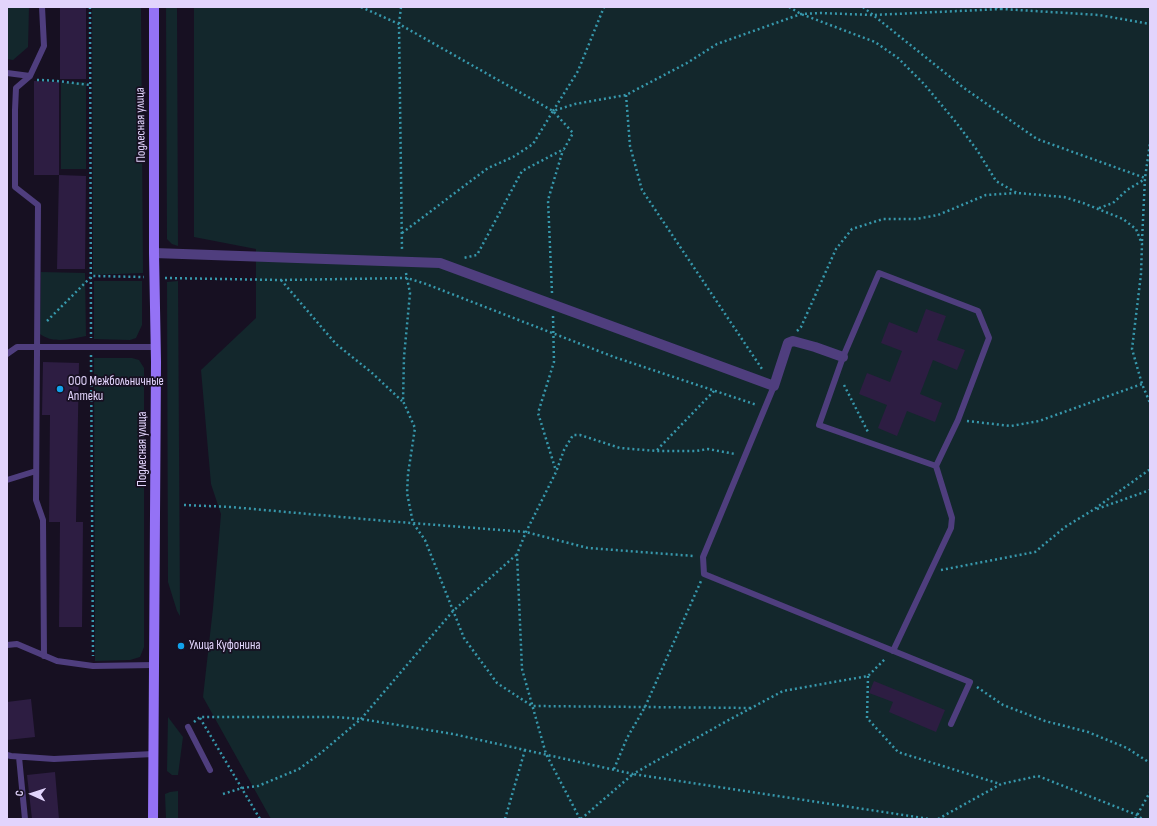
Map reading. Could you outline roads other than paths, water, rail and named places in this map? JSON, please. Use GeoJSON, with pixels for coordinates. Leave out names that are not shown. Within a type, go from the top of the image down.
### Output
{"type":"FeatureCollection","features":[{"type":"Feature","properties":{"kind":"main road","name":"Подлесная улица"},"geometry":{"type":"LineString","coordinates":[[153,819],[156,347],[154,253],[154,7]]}},
{"type":"Feature","properties":{"kind":"street"},"geometry":{"type":"LineString","coordinates":[[154,253],[402,260],[440,263],[774,386],[788,343],[797,341],[843,357]]}},
{"type":"Feature","properties":{"kind":"lane"},"geometry":{"type":"LineString","coordinates":[[42,7],[44,46],[30,76],[16,88],[15,187],[38,205],[36,500],[43,520],[44,656]]}},
{"type":"Feature","properties":{"kind":"lane"},"geometry":{"type":"LineString","coordinates":[[7,73],[30,76]]}},
{"type":"Feature","properties":{"kind":"lane"},"geometry":{"type":"LineString","coordinates":[[893,651],[951,528],[952,522],[936,466],[958,420],[989,338],[978,311],[878,273],[843,357],[819,425],[936,466]]}},
{"type":"Feature","properties":{"kind":"lane"},"geometry":{"type":"LineString","coordinates":[[7,354],[17,347],[38,346],[156,347]]}},
{"type":"Feature","properties":{"kind":"lane"},"geometry":{"type":"LineString","coordinates":[[774,386],[703,557],[704,574],[970,682],[951,724]]}},
{"type":"Feature","properties":{"kind":"lane"},"geometry":{"type":"LineString","coordinates":[[7,480],[36,471]]}},
{"type":"Feature","properties":{"kind":"lane"},"geometry":{"type":"LineString","coordinates":[[7,645],[17,644],[57,662],[93,666],[154,665]]}},
{"type":"Feature","properties":{"kind":"lane"},"geometry":{"type":"LineString","coordinates":[[188,727],[210,770]]}},
{"type":"Feature","properties":{"kind":"lane"},"geometry":{"type":"LineString","coordinates":[[7,755],[54,759],[102,754],[153,754]]}},
{"type":"Feature","properties":{"kind":"lane"},"geometry":{"type":"LineString","coordinates":[[19,757],[25,819]]}},
{"type":"Feature","properties":{"kind":"place","name":"ООО Межбольничные Аптеки"},"geometry":{"type":"Point","coordinates":[60,389]}},
{"type":"Feature","properties":{"kind":"place","name":"Улица Куфонина"},"geometry":{"type":"Point","coordinates":[181,646]}}]}
